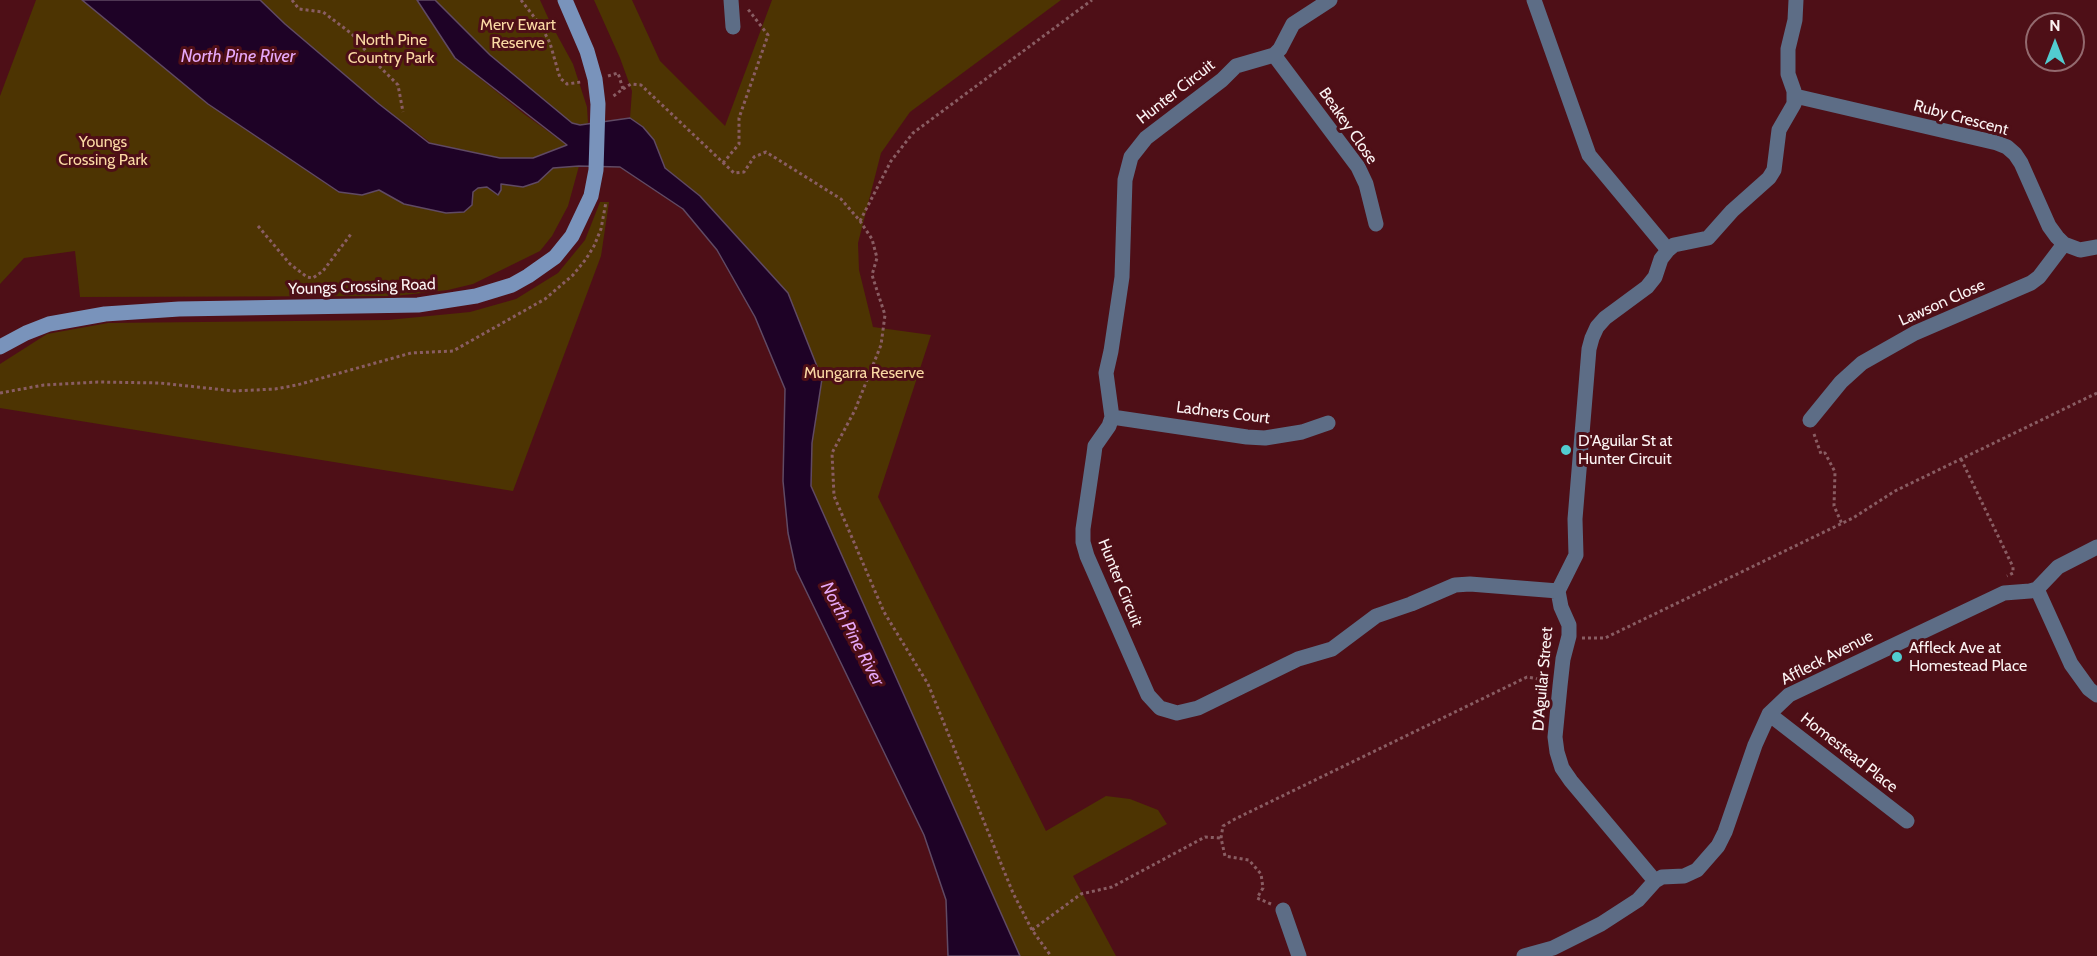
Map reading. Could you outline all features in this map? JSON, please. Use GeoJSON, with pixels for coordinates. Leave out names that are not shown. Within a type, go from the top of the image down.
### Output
{"type":"FeatureCollection","features":[{"type":"Feature","properties":{"kind":"main road","name":"Youngs Crossing Road"},"geometry":{"type":"LineString","coordinates":[[0,347],[49,324],[105,314],[179,309],[412,305],[461,299],[512,285],[543,267],[565,246],[585,212],[596,170],[598,94],[590,60],[565,0]]}},
{"type":"Feature","properties":{"kind":"street"},"geometry":{"type":"LineString","coordinates":[[1274,55],[1280,49],[1293,24],[1330,0]]}},
{"type":"Feature","properties":{"kind":"street"},"geometry":{"type":"LineString","coordinates":[[1534,0],[1589,155],[1668,250]]}},
{"type":"Feature","properties":{"kind":"street"},"geometry":{"type":"LineString","coordinates":[[1558,591],[1576,555],[1575,519],[1587,367],[1592,338],[1605,318],[1647,287],[1655,277],[1661,259],[1668,250],[1674,245],[1708,238],[1731,211],[1770,178],[1774,170],[1779,130],[1792,110],[1795,96],[1788,74],[1788,49],[1795,20],[1796,0]]}},
{"type":"Feature","properties":{"kind":"street"},"geometry":{"type":"LineString","coordinates":[[733,27],[737,2]]}},
{"type":"Feature","properties":{"kind":"street","name":"Beakey Close"},"geometry":{"type":"LineString","coordinates":[[1274,55],[1358,167],[1368,191],[1376,224]]}},
{"type":"Feature","properties":{"kind":"street","name":"Hunter Circuit"},"geometry":{"type":"LineString","coordinates":[[1274,55],[1236,66],[1222,80],[1146,138],[1131,156],[1125,180],[1122,277],[1106,373],[1112,417],[1109,426],[1095,446],[1083,542],[1148,695],[1160,708],[1168,712],[1187,712],[1298,659],[1332,649],[1376,616],[1455,585],[1470,584],[1558,591]]}},
{"type":"Feature","properties":{"kind":"street","name":"Ruby Crescent"},"geometry":{"type":"LineString","coordinates":[[1795,96],[2007,147],[2015,154],[2049,226],[2064,244]]}},
{"type":"Feature","properties":{"kind":"street"},"geometry":{"type":"LineString","coordinates":[[2064,244],[2080,250],[2097,247]]}},
{"type":"Feature","properties":{"kind":"street","name":"Lawson Close"},"geometry":{"type":"LineString","coordinates":[[1810,420],[1841,382],[1862,363],[1915,333],[2031,283],[2039,277],[2064,244]]}},
{"type":"Feature","properties":{"kind":"street","name":"Ladners Court"},"geometry":{"type":"LineString","coordinates":[[1112,417],[1265,438],[1284,437],[1328,423]]}},
{"type":"Feature","properties":{"kind":"street"},"geometry":{"type":"LineString","coordinates":[[2097,546],[2058,567],[2037,589],[2071,664],[2089,689],[2097,695]]}},
{"type":"Feature","properties":{"kind":"street","name":"Affleck Avenue"},"geometry":{"type":"LineString","coordinates":[[1655,881],[1662,877],[1684,876],[1697,870],[1718,846],[1755,746],[1770,714],[1789,695],[2008,591],[2037,589]]}},
{"type":"Feature","properties":{"kind":"street","name":"D'Aguilar Street"},"geometry":{"type":"LineString","coordinates":[[1558,591],[1561,607],[1569,625],[1569,636],[1563,659],[1556,737],[1557,752],[1562,768],[1655,881]]}},
{"type":"Feature","properties":{"kind":"street","name":"Homestead Place"},"geometry":{"type":"LineString","coordinates":[[1770,714],[1907,821]]}},
{"type":"Feature","properties":{"kind":"street"},"geometry":{"type":"LineString","coordinates":[[1524,956],[1553,948],[1594,928],[1638,900],[1655,881]]}},
{"type":"Feature","properties":{"kind":"street"},"geometry":{"type":"LineString","coordinates":[[1283,910],[1299,956]]}},
{"type":"Feature","properties":{"kind":"path"},"geometry":{"type":"LineString","coordinates":[[292,0],[298,9],[323,12],[352,34],[398,85],[403,112]]}},
{"type":"Feature","properties":{"kind":"path"},"geometry":{"type":"LineString","coordinates":[[521,0],[550,43],[560,78],[567,84],[584,81]]}},
{"type":"Feature","properties":{"kind":"path"},"geometry":{"type":"LineString","coordinates":[[860,221],[891,161],[913,133],[1092,0]]}},
{"type":"Feature","properties":{"kind":"path"},"geometry":{"type":"LineString","coordinates":[[723,163],[739,144],[739,118],[768,34],[737,2]]}},
{"type":"Feature","properties":{"kind":"path"},"geometry":{"type":"LineString","coordinates":[[608,75],[618,73],[623,89]]}},
{"type":"Feature","properties":{"kind":"path"},"geometry":{"type":"LineString","coordinates":[[611,99],[613,95],[631,84],[641,85],[734,173],[744,172],[753,156],[766,152],[841,199],[872,239],[877,258],[872,275],[885,315],[881,345],[855,410],[832,453],[834,496],[884,612],[928,684],[1013,893],[1032,930],[1051,956]]}},
{"type":"Feature","properties":{"kind":"path"},"geometry":{"type":"LineString","coordinates":[[0,393],[44,385],[98,382],[160,383],[234,391],[275,389],[411,353],[453,351],[545,298],[573,274],[586,259],[601,229],[606,196]]}},
{"type":"Feature","properties":{"kind":"path"},"geometry":{"type":"LineString","coordinates":[[258,226],[285,259],[310,278],[315,278],[323,271],[351,234]]}},
{"type":"Feature","properties":{"kind":"path"},"geometry":{"type":"LineString","coordinates":[[1569,636],[1605,638],[1842,524],[1894,491],[2097,393]]}},
{"type":"Feature","properties":{"kind":"path"},"geometry":{"type":"LineString","coordinates":[[1810,420],[1821,454],[1825,453],[1835,472],[1834,506],[1842,524]]}},
{"type":"Feature","properties":{"kind":"path"},"geometry":{"type":"LineString","coordinates":[[1961,459],[2014,570],[2013,573],[1994,583],[1999,595]]}},
{"type":"Feature","properties":{"kind":"path"},"geometry":{"type":"LineString","coordinates":[[1283,910],[1257,898],[1263,888],[1261,874],[1249,860],[1225,856],[1221,838],[1223,826],[1527,677],[1560,686]]}},
{"type":"Feature","properties":{"kind":"path"},"geometry":{"type":"LineString","coordinates":[[1032,930],[1081,894],[1112,887],[1205,837],[1221,838]]}},
{"type":"Feature","properties":{"kind":"green space","name":"Youngs Crossing Park"},"geometry":{"type":"Polygon","coordinates":[[[36,0],[82,0],[208,104],[339,192],[362,195],[379,190],[404,204],[473,192],[478,188],[501,184],[538,182],[553,168],[579,166],[568,206],[552,236],[540,251],[473,284],[448,290],[395,296],[80,297],[75,251],[24,258],[0,284],[0,96],[36,0]]]}},
{"type":"Feature","properties":{"kind":"green space","name":"North Pine Country Park"},"geometry":{"type":"Polygon","coordinates":[[[260,0],[417,0],[455,58],[524,114],[567,145],[533,158],[500,158],[431,143],[379,104],[260,0]]]}},
{"type":"Feature","properties":{"kind":"green space","name":"Merv Ewart Reserve"},"geometry":{"type":"Polygon","coordinates":[[[435,0],[540,0],[573,64],[587,107],[588,123],[580,126],[572,123],[490,55],[435,0]]]}},
{"type":"Feature","properties":{"kind":"green space","name":"Mungarra Reserve"},"geometry":{"type":"Polygon","coordinates":[[[594,0],[632,0],[660,61],[725,126],[772,0],[1061,0],[910,112],[881,153],[858,243],[859,270],[873,327],[931,335],[878,497],[1046,831],[1106,796],[1130,799],[1158,810],[1167,824],[1073,876],[1116,956],[1020,956],[811,486],[812,443],[822,379],[700,196],[665,168],[654,140],[643,127],[630,118],[632,91],[594,0]]]}},
{"type":"Feature","properties":{"kind":"green space"},"geometry":{"type":"Polygon","coordinates":[[[600,202],[609,202],[601,256],[513,491],[0,408],[0,364],[47,334],[108,323],[388,320],[470,312],[516,299],[558,273],[585,240],[600,202]]]}},
{"type":"Feature","properties":{"kind":"water","name":"North Pine River"},"geometry":{"type":"Polygon","coordinates":[[[82,0],[260,0],[379,104],[429,143],[500,158],[533,158],[567,145],[455,58],[417,0],[435,0],[490,55],[572,123],[580,125],[630,118],[643,127],[654,140],[665,168],[700,196],[788,293],[822,379],[812,443],[811,486],[1020,956],[948,956],[946,900],[924,835],[796,570],[788,533],[783,481],[785,389],[755,317],[717,250],[683,209],[620,167],[553,168],[538,182],[523,187],[501,184],[498,195],[487,187],[478,188],[473,192],[472,205],[464,212],[446,213],[404,204],[379,190],[362,195],[339,192],[208,104],[82,0]]]}},
{"type":"Feature","properties":{"kind":"place","name":"D'Aguilar St at Hunter Circuit"},"geometry":{"type":"Point","coordinates":[1566,450]}},
{"type":"Feature","properties":{"kind":"place","name":"Affleck Ave at Homestead Place"},"geometry":{"type":"Point","coordinates":[1897,657]}}]}
